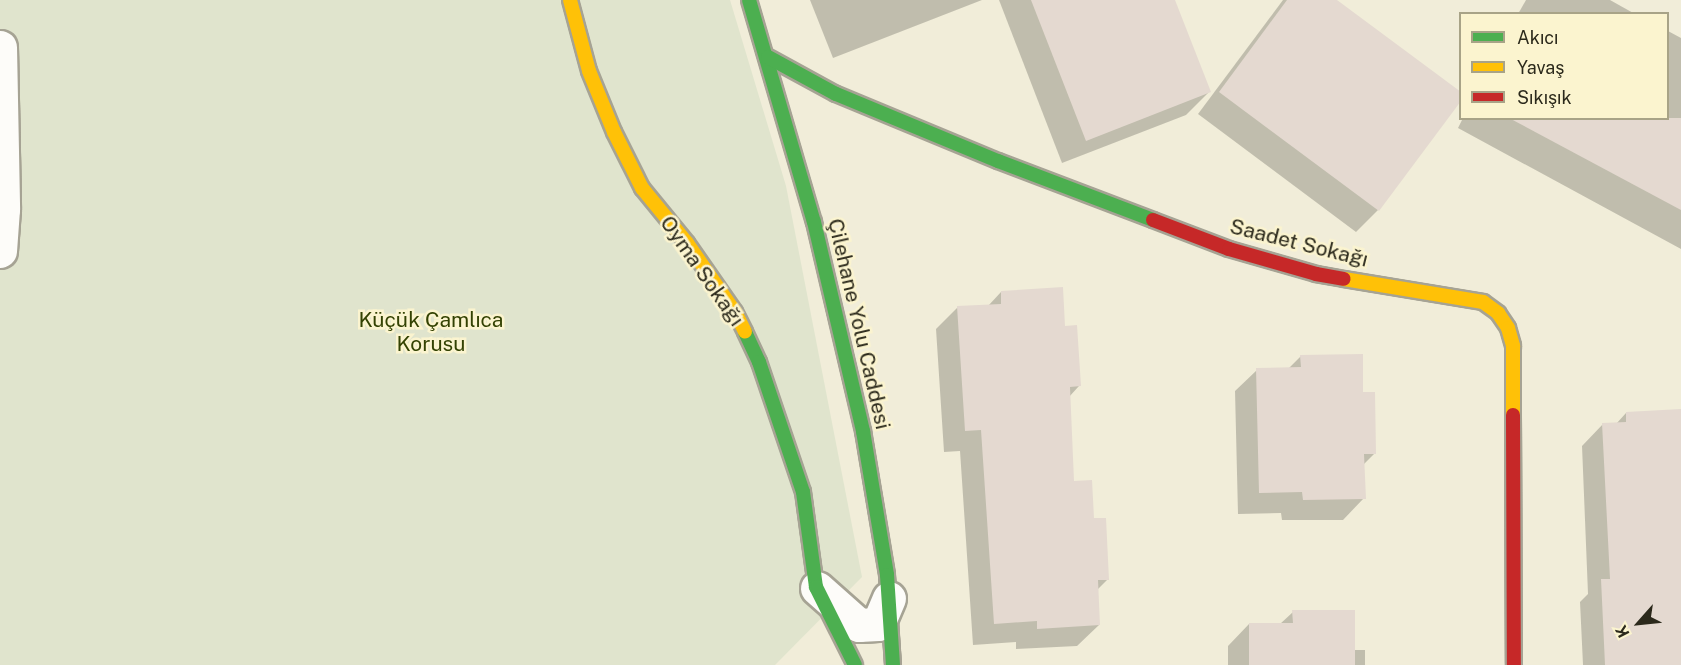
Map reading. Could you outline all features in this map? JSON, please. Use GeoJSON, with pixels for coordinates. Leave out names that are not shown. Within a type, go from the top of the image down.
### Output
{"type":"FeatureCollection","features":[{"type":"Feature","properties":{"kind":"street","name":"Oyma Sokağı"},"geometry":{"type":"LineString","coordinates":[[570,0],[589,71],[614,132],[642,188],[687,243],[735,312],[759,362],[803,492],[816,587],[855,665]]}},
{"type":"Feature","properties":{"kind":"street","name":"Çilehane Yolu Caddesi"},"geometry":{"type":"LineString","coordinates":[[749,0],[768,57],[814,222],[863,431],[878,507],[889,598],[893,665]]}},
{"type":"Feature","properties":{"kind":"street"},"geometry":{"type":"LineString","coordinates":[[0,47],[3,209],[0,251]]}},
{"type":"Feature","properties":{"kind":"street","name":"Saadet Sokağı"},"geometry":{"type":"LineString","coordinates":[[768,57],[836,94],[998,161],[1229,249],[1316,274],[1483,302],[1498,313],[1508,328],[1513,346],[1514,665]]}},
{"type":"Feature","properties":{"kind":"street"},"geometry":{"type":"LineString","coordinates":[[816,587],[859,625],[878,624],[889,598]]}},
{"type":"Feature","properties":{"kind":"green space","name":"Küçük Çamlıca Korusu"},"geometry":{"type":"Polygon","coordinates":[[[0,0],[730,0],[786,186],[862,577],[775,665],[0,665],[0,0]]]}},
{"type":"Feature","properties":{"kind":"building"},"geometry":{"type":"Polygon","coordinates":[[[1031,0],[1175,0],[1211,92],[1086,141],[1031,0]]]}},
{"type":"Feature","properties":{"kind":"building"},"geometry":{"type":"Polygon","coordinates":[[[1287,0],[1337,0],[1459,91],[1459,104],[1379,211],[1219,92],[1287,0]]]}},
{"type":"Feature","properties":{"kind":"building"},"geometry":{"type":"Polygon","coordinates":[[[1669,118],[1681,118],[1681,210],[1513,120],[1669,120],[1669,118]]]}},
{"type":"Feature","properties":{"kind":"building"},"geometry":{"type":"Polygon","coordinates":[[[1063,287],[1065,326],[1077,325],[1081,386],[1070,387],[1074,481],[1092,480],[1094,518],[1106,518],[1109,580],[1098,580],[1100,625],[1037,629],[1037,621],[994,624],[981,430],[965,431],[957,306],[1001,304],[1001,291],[1063,287]]]}},
{"type":"Feature","properties":{"kind":"building"},"geometry":{"type":"Polygon","coordinates":[[[1363,354],[1363,392],[1375,392],[1376,454],[1364,454],[1366,499],[1303,500],[1302,492],[1259,493],[1256,368],[1301,367],[1300,355],[1363,354]]]}},
{"type":"Feature","properties":{"kind":"building"},"geometry":{"type":"Polygon","coordinates":[[[1681,409],[1681,665],[1605,665],[1601,579],[1610,579],[1602,423],[1626,422],[1626,412],[1681,409]]]}},
{"type":"Feature","properties":{"kind":"building"},"geometry":{"type":"Polygon","coordinates":[[[1292,610],[1355,610],[1355,665],[1249,665],[1249,623],[1293,623],[1292,610]]]}},
{"type":"Feature","properties":{"kind":"traffic: fast"},"geometry":{"type":"LineString","coordinates":[[749,0],[814,222],[863,431],[887,575],[893,665]]}},
{"type":"Feature","properties":{"kind":"traffic: fast"},"geometry":{"type":"LineString","coordinates":[[768,57],[836,94],[998,161],[1153,220]]}},
{"type":"Feature","properties":{"kind":"traffic: fast"},"geometry":{"type":"LineString","coordinates":[[745,332],[759,362],[803,492],[816,587],[855,665]]}},
{"type":"Feature","properties":{"kind":"traffic: slow"},"geometry":{"type":"LineString","coordinates":[[570,0],[589,71],[614,132],[642,188],[687,243],[735,312],[745,332]]}},
{"type":"Feature","properties":{"kind":"traffic: slow"},"geometry":{"type":"LineString","coordinates":[[1344,279],[1483,302],[1498,313],[1508,328],[1513,346],[1513,415]]}},
{"type":"Feature","properties":{"kind":"traffic: jam"},"geometry":{"type":"LineString","coordinates":[[1153,220],[1229,249],[1316,274],[1344,279]]}},
{"type":"Feature","properties":{"kind":"traffic: jam"},"geometry":{"type":"LineString","coordinates":[[1513,415],[1514,665]]}}]}
